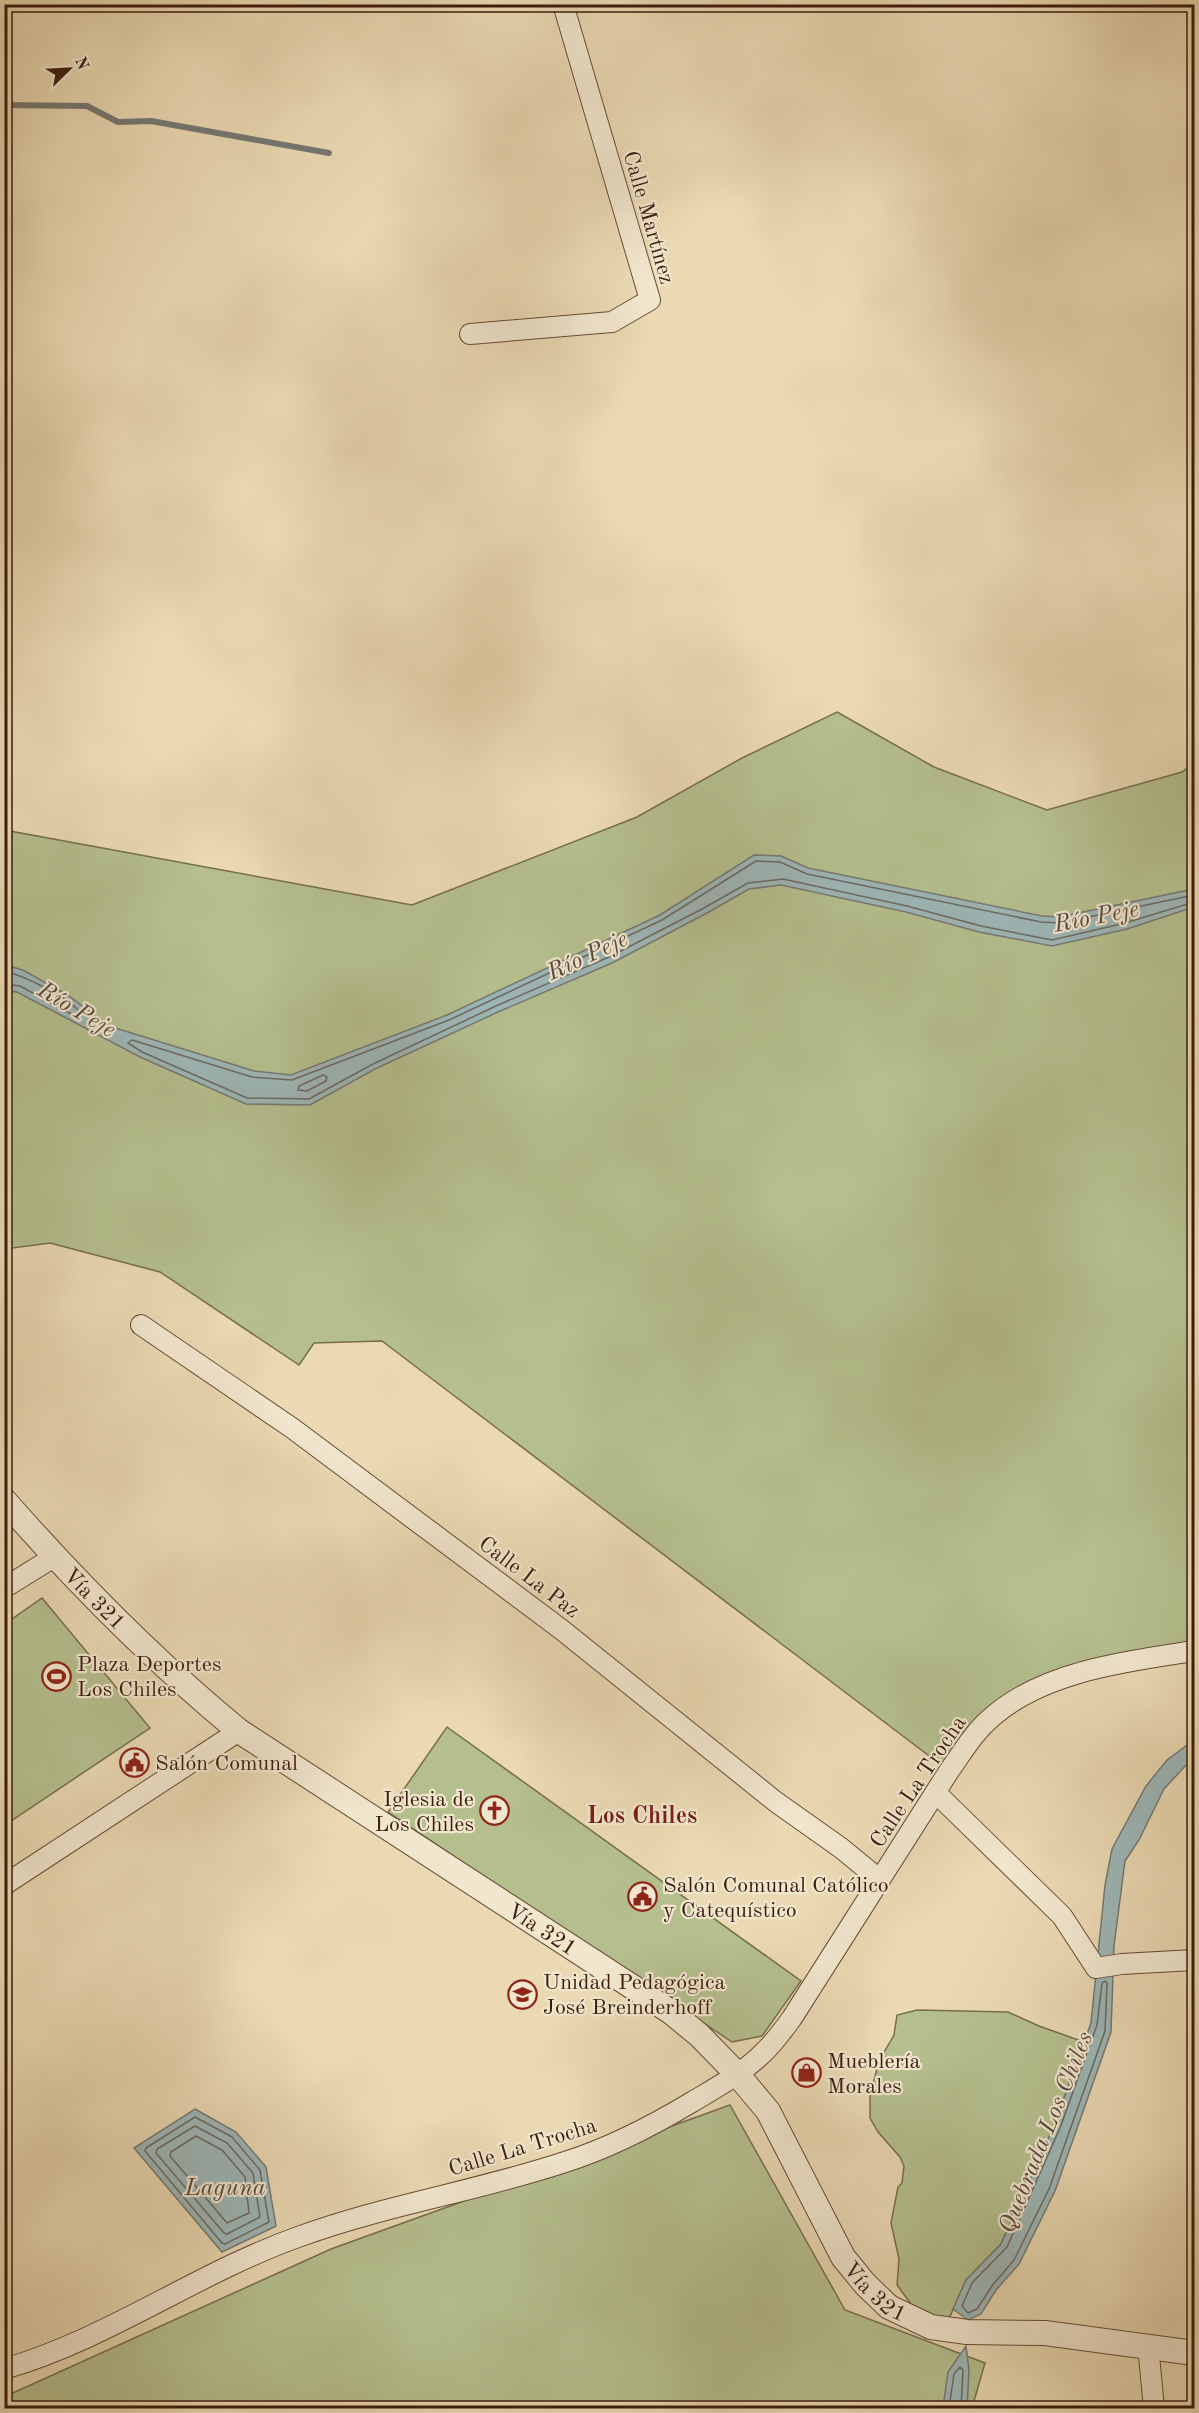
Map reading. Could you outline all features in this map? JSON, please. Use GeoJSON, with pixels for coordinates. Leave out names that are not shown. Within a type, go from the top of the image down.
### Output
{"type":"FeatureCollection","features":[{"type":"Feature","properties":{"kind":"street","name":"Calle Martínez"},"geometry":{"type":"LineString","coordinates":[[470,334],[612,322],[650,300],[563,4]]}},
{"type":"Feature","properties":{"kind":"street","name":"Calle La Paz"},"geometry":{"type":"LineString","coordinates":[[141,1325],[292,1428],[562,1630],[776,1803],[841,1848],[880,1880]]}},
{"type":"Feature","properties":{"kind":"street","name":"Vía 321"},"geometry":{"type":"LineString","coordinates":[[4,1500],[54,1557],[186,1686],[239,1731],[671,2012],[699,2035],[737,2074],[768,2111],[843,2257],[865,2284],[889,2307],[931,2327],[967,2332],[1045,2333],[1194,2353]]}},
{"type":"Feature","properties":{"kind":"street"},"geometry":{"type":"LineString","coordinates":[[4,1588],[54,1557]]}},
{"type":"Feature","properties":{"kind":"street","name":"Calle La Trocha"},"geometry":{"type":"LineString","coordinates":[[4,2369],[36,2360],[152,2307],[235,2264],[298,2237],[369,2214],[524,2175],[588,2154],[670,2115],[737,2074],[763,2054],[792,2018],[936,1793],[976,1733],[990,1718],[1019,1699],[1085,1671],[1194,1651]]}},
{"type":"Feature","properties":{"kind":"street"},"geometry":{"type":"LineString","coordinates":[[4,1886],[239,1731]]}},
{"type":"Feature","properties":{"kind":"street"},"geometry":{"type":"LineString","coordinates":[[936,1793],[1062,1916],[1096,1968],[1122,1964],[1194,1960]]}},
{"type":"Feature","properties":{"kind":"street"},"geometry":{"type":"LineString","coordinates":[[1148,2346],[1154,2409]]}},
{"type":"Feature","properties":{"kind":"green space"},"geometry":{"type":"Polygon","coordinates":[[[837,712],[934,767],[1047,810],[1182,772],[1194,763],[1194,1651],[1085,1671],[983,1726],[949,1771],[382,1341],[314,1343],[299,1365],[160,1272],[50,1243],[5,1249],[4,830],[412,905],[637,817],[742,758],[837,712]]]}},
{"type":"Feature","properties":{"kind":"green space","name":"Plaza Deportes Los Chiles"},"geometry":{"type":"Polygon","coordinates":[[[42,1598],[150,1728],[5,1825],[5,1624],[42,1598]]]}},
{"type":"Feature","properties":{"kind":"green space"},"geometry":{"type":"Polygon","coordinates":[[[447,1727],[801,1981],[762,2036],[732,2042],[388,1812],[447,1727]]]}},
{"type":"Feature","properties":{"kind":"green space"},"geometry":{"type":"Polygon","coordinates":[[[917,2010],[1008,2012],[1084,2042],[1054,2126],[1001,2244],[966,2280],[945,2328],[916,2311],[897,2285],[899,2259],[891,2223],[898,2187],[902,2183],[904,2166],[900,2157],[878,2132],[870,2118],[870,2095],[879,2061],[894,2035],[897,2015],[917,2010]]]}},
{"type":"Feature","properties":{"kind":"green space"},"geometry":{"type":"Polygon","coordinates":[[[730,2105],[845,2310],[985,2363],[972,2408],[5,2408],[4,2397],[331,2249],[730,2105]]]}},
{"type":"Feature","properties":{"kind":"water","name":"Río Peje"},"geometry":{"type":"Polygon","coordinates":[[[754,855],[781,856],[808,868],[1042,916],[1059,917],[1194,889],[1194,907],[1127,929],[1052,946],[979,932],[906,912],[781,885],[749,889],[612,963],[498,1012],[375,1069],[310,1105],[246,1104],[140,1057],[17,992],[5,990],[5,965],[23,970],[69,996],[109,1026],[254,1071],[291,1075],[447,1015],[660,915],[754,855]]]}},
{"type":"Feature","properties":{"kind":"water"},"geometry":{"type":"Polygon","coordinates":[[[1194,1740],[1194,1760],[1187,1764],[1164,1789],[1139,1840],[1125,1861],[1114,1946],[1111,2032],[1055,2191],[1019,2264],[996,2290],[981,2314],[968,2320],[953,2309],[966,2280],[1001,2244],[1054,2126],[1091,2023],[1105,1885],[1112,1849],[1146,1786],[1167,1760],[1194,1740]]]}},
{"type":"Feature","properties":{"kind":"water","name":"Laguna"},"geometry":{"type":"Polygon","coordinates":[[[195,2109],[236,2132],[266,2167],[276,2226],[222,2252],[134,2148],[195,2109]]]}},
{"type":"Feature","properties":{"kind":"water"},"geometry":{"type":"Polygon","coordinates":[[[966,2346],[969,2370],[967,2408],[943,2408],[948,2372],[966,2346]]]}},
{"type":"Feature","properties":{"kind":"waterway"},"geometry":{"type":"LineString","coordinates":[[4,105],[87,106],[118,122],[151,121],[329,153]]}},
{"type":"Feature","properties":{"kind":"place","name":"Plaza Deportes Los Chiles"},"geometry":{"type":"Point","coordinates":[56,1676]}},
{"type":"Feature","properties":{"kind":"place","name":"Salón Comunal"},"geometry":{"type":"Point","coordinates":[134,1762]}},
{"type":"Feature","properties":{"kind":"place","name":"Iglesia de Los Chiles"},"geometry":{"type":"Point","coordinates":[495,1811]}},
{"type":"Feature","properties":{"kind":"place","name":"Salón Comunal Católico y Catequístico"},"geometry":{"type":"Point","coordinates":[642,1897]}},
{"type":"Feature","properties":{"kind":"place","name":"Unidad Pedagógica José Breinderhoff"},"geometry":{"type":"Point","coordinates":[522,1994]}},
{"type":"Feature","properties":{"kind":"place","name":"Mueblería Morales"},"geometry":{"type":"Point","coordinates":[806,2073]}},
{"type":"Feature","properties":{"kind":"district","name":"Los Chiles"},"geometry":{"type":"Point","coordinates":[642,1815]}},
{"type":"Feature","properties":{"kind":"water label","name":"Quebrada Los Chiles"},"geometry":{"type":"Point","coordinates":[1045,2132]}}]}
